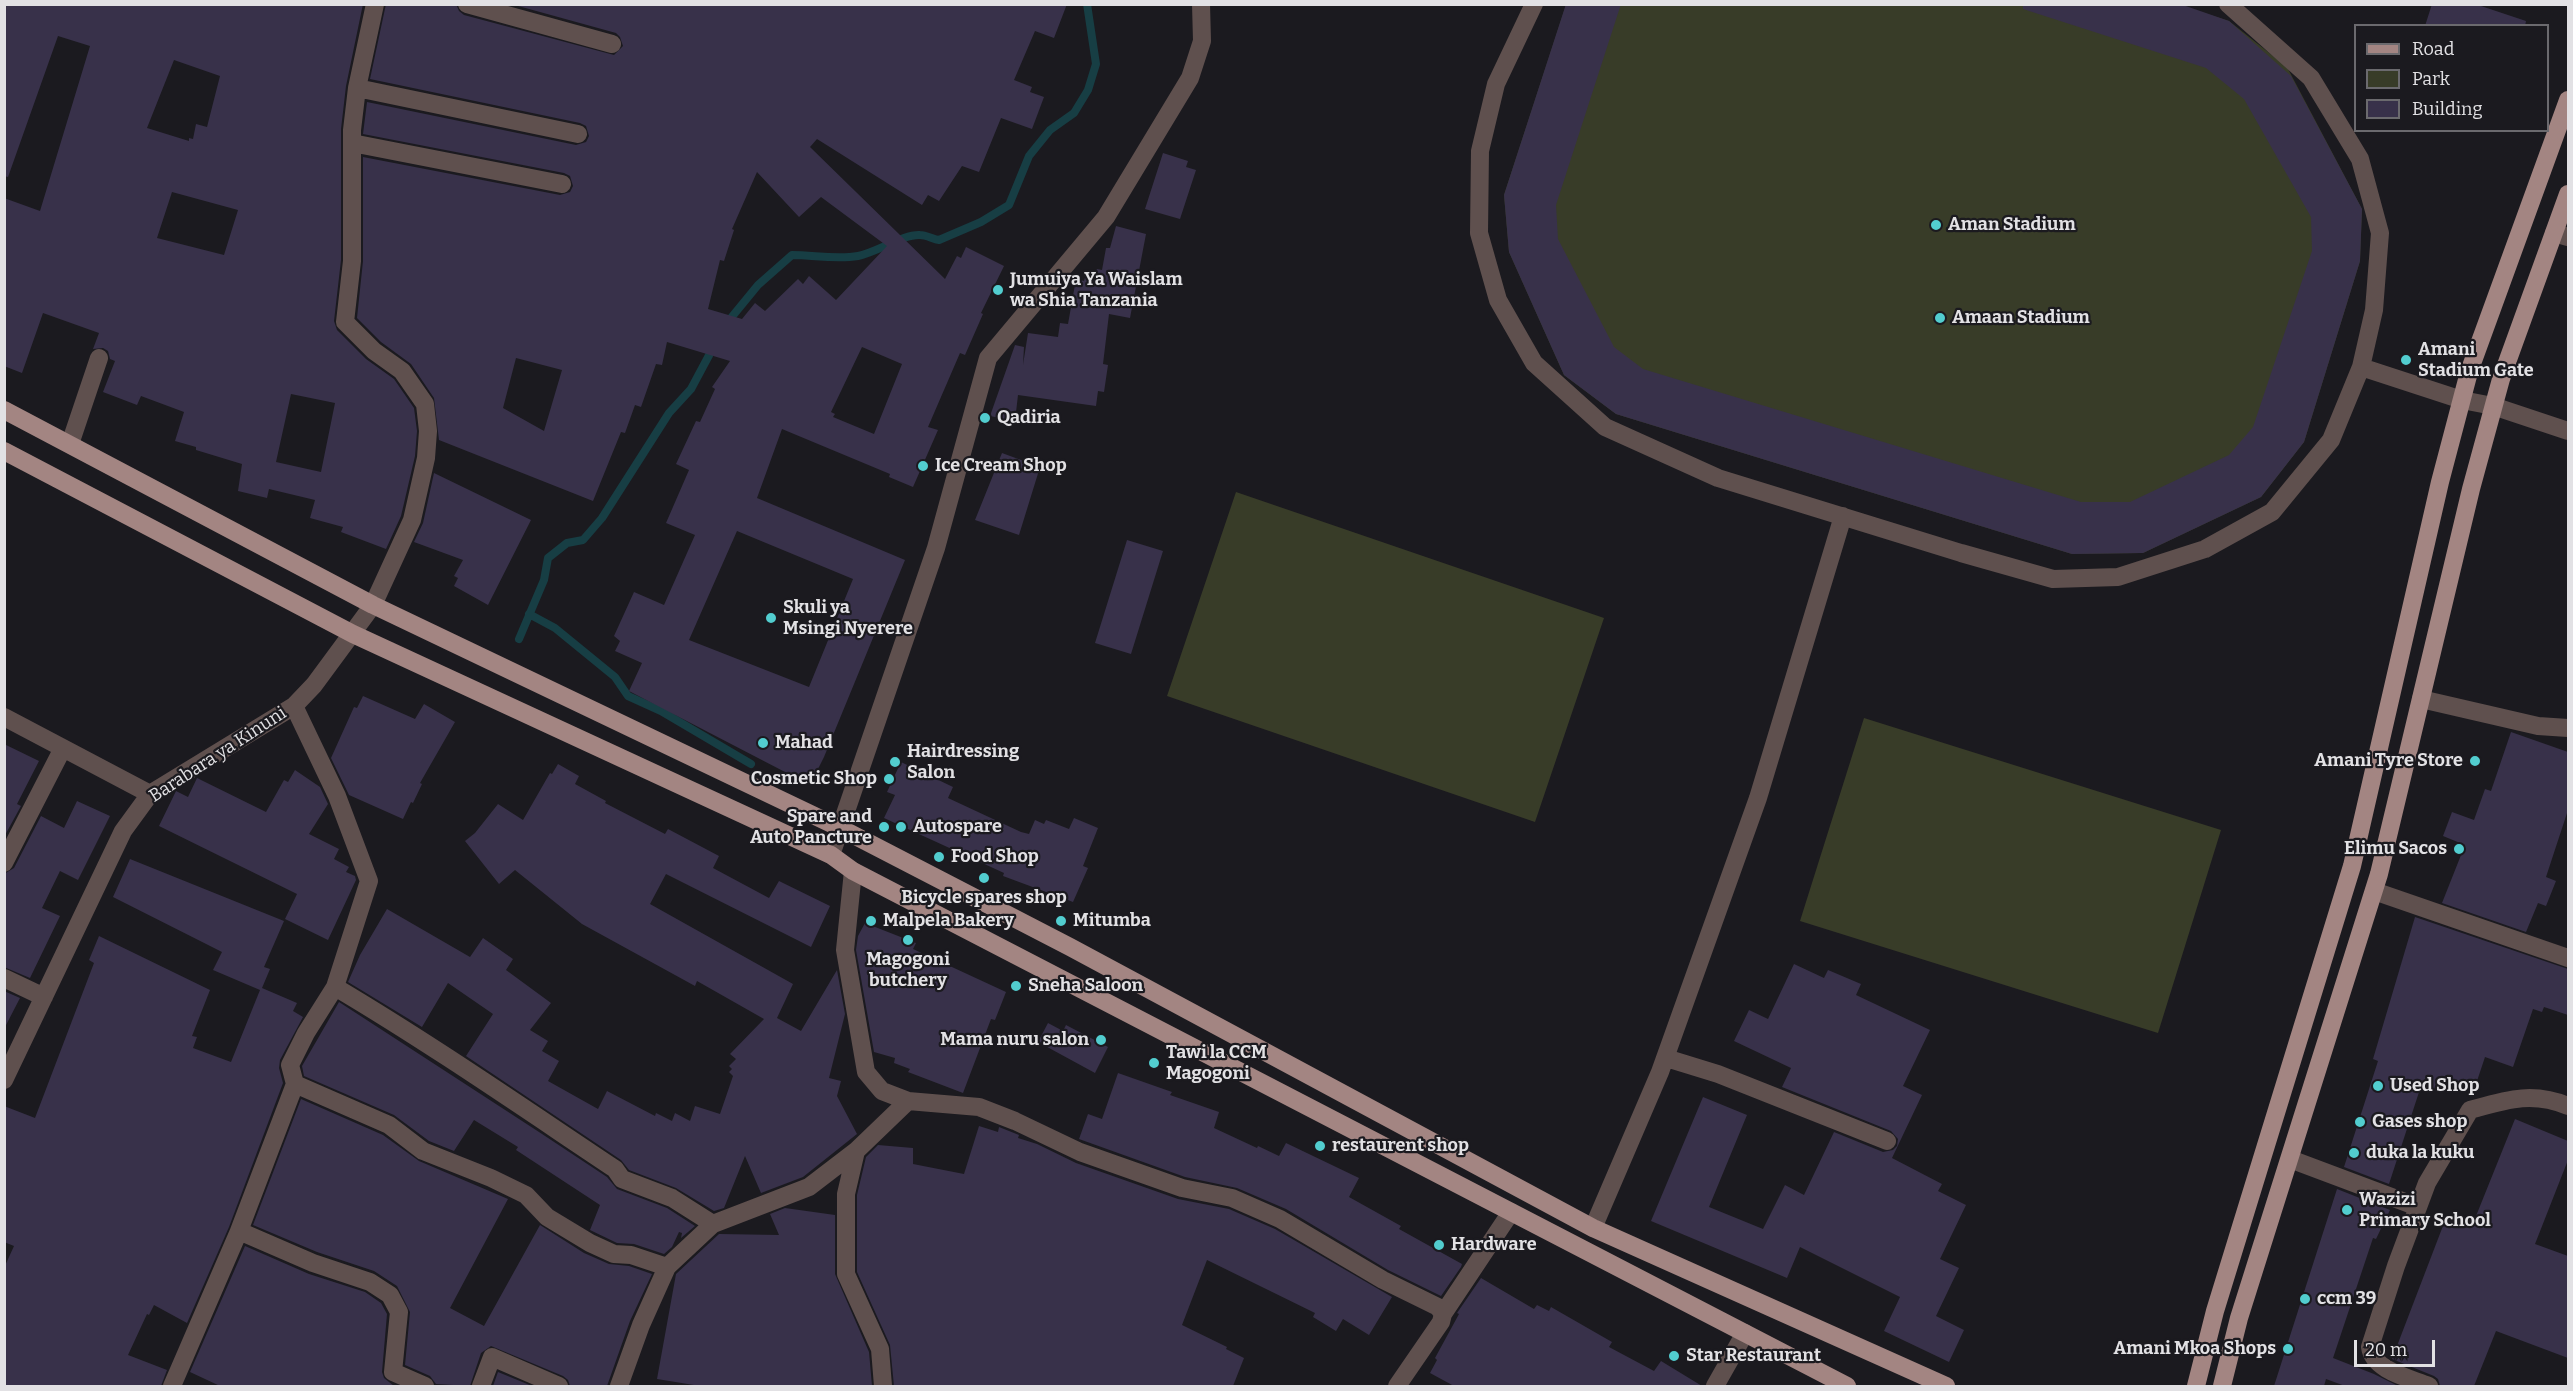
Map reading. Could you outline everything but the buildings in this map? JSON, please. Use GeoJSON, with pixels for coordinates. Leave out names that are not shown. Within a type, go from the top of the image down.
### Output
{"type":"FeatureCollection","features":[{"type":"Feature","properties":{"kind":"main road"},"geometry":{"type":"LineString","coordinates":[[2196,1386],[2215,1311],[2352,866],[2440,482],[2462,400],[2494,300],[2568,100]]}},
{"type":"Feature","properties":{"kind":"main road"},"geometry":{"type":"LineString","coordinates":[[2222,1386],[2239,1318],[2374,891],[2493,406],[2501,379],[2561,235],[2568,194]]}},
{"type":"Feature","properties":{"kind":"main road"},"geometry":{"type":"LineString","coordinates":[[4,410],[373,605],[840,828],[1080,953],[1593,1228],[1946,1386]]}},
{"type":"Feature","properties":{"kind":"main road"},"geometry":{"type":"LineString","coordinates":[[4,450],[353,634],[831,855],[853,871],[1847,1386]]}},
{"type":"Feature","properties":{"kind":"street"},"geometry":{"type":"LineString","coordinates":[[375,4],[357,88],[351,143],[562,184]]}},
{"type":"Feature","properties":{"kind":"street"},"geometry":{"type":"LineString","coordinates":[[467,4],[612,44]]}},
{"type":"Feature","properties":{"kind":"street"},"geometry":{"type":"LineString","coordinates":[[831,855],[936,548],[988,358],[1106,217],[1190,78],[1202,42],[1201,4]]}},
{"type":"Feature","properties":{"kind":"street"},"geometry":{"type":"LineString","coordinates":[[1534,4],[1496,84],[1480,150],[1479,233],[1498,300],[1534,363],[1605,427],[1718,478],[2053,579],[2118,577],[2205,549],[2272,512],[2331,440],[2361,367],[2374,310],[2380,233],[2360,159],[2311,78],[2228,4]]}},
{"type":"Feature","properties":{"kind":"street"},"geometry":{"type":"LineString","coordinates":[[357,88],[578,134]]}},
{"type":"Feature","properties":{"kind":"street","name":"Barabara ya Kinuni"},"geometry":{"type":"LineString","coordinates":[[4,1080],[123,831],[150,794],[294,706],[314,685],[373,605],[412,520],[426,458],[428,430],[425,404],[402,372],[374,351],[345,322],[352,261],[354,203],[351,143]]}},
{"type":"Feature","properties":{"kind":"street"},"geometry":{"type":"LineString","coordinates":[[70,444],[99,358]]}},
{"type":"Feature","properties":{"kind":"street"},"geometry":{"type":"LineString","coordinates":[[2361,367],[2462,400],[2493,406],[2568,430]]}},
{"type":"Feature","properties":{"kind":"street"},"geometry":{"type":"LineString","coordinates":[[1593,1228],[1666,1058],[1758,798],[1843,516]]}},
{"type":"Feature","properties":{"kind":"street"},"geometry":{"type":"LineString","coordinates":[[2421,699],[2538,726],[2568,728]]}},
{"type":"Feature","properties":{"kind":"street"},"geometry":{"type":"LineString","coordinates":[[172,1386],[240,1231],[295,1084],[290,1065],[306,1033],[335,987],[369,881],[337,796],[294,706]]}},
{"type":"Feature","properties":{"kind":"street"},"geometry":{"type":"LineString","coordinates":[[4,717],[150,794]]}},
{"type":"Feature","properties":{"kind":"street"},"geometry":{"type":"LineString","coordinates":[[4,863],[63,748]]}},
{"type":"Feature","properties":{"kind":"street"},"geometry":{"type":"LineString","coordinates":[[853,871],[845,950],[866,1072],[882,1091],[908,1101],[979,1107],[1015,1121],[1080,1152],[1182,1188],[1232,1198],[1280,1219],[1383,1280],[1438,1307],[1443,1314]]}},
{"type":"Feature","properties":{"kind":"street"},"geometry":{"type":"LineString","coordinates":[[2374,891],[2568,958]]}},
{"type":"Feature","properties":{"kind":"street"},"geometry":{"type":"LineString","coordinates":[[4,978],[44,997]]}},
{"type":"Feature","properties":{"kind":"street"},"geometry":{"type":"LineString","coordinates":[[335,987],[412,1032],[615,1169],[622,1179],[672,1198],[713,1224]]}},
{"type":"Feature","properties":{"kind":"street"},"geometry":{"type":"LineString","coordinates":[[1666,1058],[1718,1074],[1887,1141]]}},
{"type":"Feature","properties":{"kind":"street"},"geometry":{"type":"LineString","coordinates":[[295,1084],[389,1125],[423,1151],[491,1178],[526,1195],[547,1217],[590,1243],[614,1254],[631,1255],[667,1267]]}},
{"type":"Feature","properties":{"kind":"street"},"geometry":{"type":"LineString","coordinates":[[2430,1386],[2377,1364],[2371,1356],[2370,1347],[2427,1183],[2470,1110],[2515,1097],[2550,1098],[2568,1106]]}},
{"type":"Feature","properties":{"kind":"street"},"geometry":{"type":"LineString","coordinates":[[620,1386],[641,1325],[667,1267],[713,1224],[809,1187],[856,1151],[908,1101]]}},
{"type":"Feature","properties":{"kind":"street"},"geometry":{"type":"LineString","coordinates":[[856,1151],[846,1194],[846,1274],[880,1349],[883,1386]]}},
{"type":"Feature","properties":{"kind":"street"},"geometry":{"type":"LineString","coordinates":[[2290,1160],[2418,1207]]}},
{"type":"Feature","properties":{"kind":"street"},"geometry":{"type":"LineString","coordinates":[[1397,1386],[1511,1212]]}},
{"type":"Feature","properties":{"kind":"street"},"geometry":{"type":"LineString","coordinates":[[240,1231],[313,1263],[370,1282],[390,1295],[399,1312],[393,1372],[424,1386]]}},
{"type":"Feature","properties":{"kind":"street"},"geometry":{"type":"LineString","coordinates":[[1715,1386],[1745,1333]]}},
{"type":"Feature","properties":{"kind":"street"},"geometry":{"type":"LineString","coordinates":[[481,1386],[492,1357],[559,1386]]}},
{"type":"Feature","properties":{"kind":"green space","name":"Amaan Stadium"},"geometry":{"type":"Polygon","coordinates":[[[1566,5],[2179,5],[2229,21],[2287,67],[2362,209],[2360,261],[2304,442],[2261,497],[2143,553],[2072,554],[1616,414],[1564,375],[1509,252],[1504,195],[1566,5]]]}},
{"type":"Feature","properties":{"kind":"green space"},"geometry":{"type":"Polygon","coordinates":[[[1236,492],[1604,618],[1535,822],[1167,696],[1236,492]]]}},
{"type":"Feature","properties":{"kind":"green space"},"geometry":{"type":"Polygon","coordinates":[[[1864,718],[2221,830],[2158,1033],[1800,921],[1864,718]]]}},
{"type":"Feature","properties":{"kind":"waterway"},"geometry":{"type":"LineString","coordinates":[[726,324],[758,285],[792,255],[850,257],[866,254],[913,235],[939,240],[981,222],[1009,205],[1029,156],[1050,130],[1074,113],[1088,90],[1096,64],[1087,4]]}},
{"type":"Feature","properties":{"kind":"waterway"},"geometry":{"type":"LineString","coordinates":[[519,639],[544,580],[548,558],[567,543],[583,540],[602,518],[669,413],[691,389],[714,346]]}},
{"type":"Feature","properties":{"kind":"waterway"},"geometry":{"type":"LineString","coordinates":[[529,614],[555,628],[615,677],[628,696],[661,711],[751,764]]}},
{"type":"Feature","properties":{"kind":"place","name":"Aman Stadium"},"geometry":{"type":"Point","coordinates":[1936,225]}},
{"type":"Feature","properties":{"kind":"place","name":"Jumuiya Ya Waislam wa Shia Tanzania"},"geometry":{"type":"Point","coordinates":[998,290]}},
{"type":"Feature","properties":{"kind":"place","name":"Amaan Stadium"},"geometry":{"type":"Point","coordinates":[1940,318]}},
{"type":"Feature","properties":{"kind":"place","name":"Amani Stadium Gate"},"geometry":{"type":"Point","coordinates":[2406,360]}},
{"type":"Feature","properties":{"kind":"place","name":"Qadiria"},"geometry":{"type":"Point","coordinates":[985,418]}},
{"type":"Feature","properties":{"kind":"place","name":"Ice Cream Shop"},"geometry":{"type":"Point","coordinates":[923,466]}},
{"type":"Feature","properties":{"kind":"place","name":"Skuli ya Msingi Nyerere"},"geometry":{"type":"Point","coordinates":[771,618]}},
{"type":"Feature","properties":{"kind":"place","name":"Mahad"},"geometry":{"type":"Point","coordinates":[763,743]}},
{"type":"Feature","properties":{"kind":"place","name":"Amani Tyre Store"},"geometry":{"type":"Point","coordinates":[2475,761]}},
{"type":"Feature","properties":{"kind":"place","name":"Hairdressing Salon"},"geometry":{"type":"Point","coordinates":[895,762]}},
{"type":"Feature","properties":{"kind":"place","name":"Cosmetic Shop"},"geometry":{"type":"Point","coordinates":[889,779]}},
{"type":"Feature","properties":{"kind":"place","name":"Spare and Auto Pancture"},"geometry":{"type":"Point","coordinates":[884,827]}},
{"type":"Feature","properties":{"kind":"place","name":"Autospare"},"geometry":{"type":"Point","coordinates":[901,827]}},
{"type":"Feature","properties":{"kind":"place","name":"Elimu Sacos"},"geometry":{"type":"Point","coordinates":[2459,849]}},
{"type":"Feature","properties":{"kind":"place","name":"Food Shop"},"geometry":{"type":"Point","coordinates":[939,857]}},
{"type":"Feature","properties":{"kind":"place","name":"Bicycle spares shop"},"geometry":{"type":"Point","coordinates":[984,878]}},
{"type":"Feature","properties":{"kind":"place","name":"Malpela Bakery"},"geometry":{"type":"Point","coordinates":[871,921]}},
{"type":"Feature","properties":{"kind":"place","name":"Mitumba"},"geometry":{"type":"Point","coordinates":[1061,921]}},
{"type":"Feature","properties":{"kind":"place","name":"Magogoni butchery"},"geometry":{"type":"Point","coordinates":[908,940]}},
{"type":"Feature","properties":{"kind":"place","name":"Sneha Saloon"},"geometry":{"type":"Point","coordinates":[1016,986]}},
{"type":"Feature","properties":{"kind":"place","name":"Mama nuru salon"},"geometry":{"type":"Point","coordinates":[1101,1040]}},
{"type":"Feature","properties":{"kind":"place","name":"Tawi la CCM Magogoni"},"geometry":{"type":"Point","coordinates":[1154,1063]}},
{"type":"Feature","properties":{"kind":"place","name":"Used Shop"},"geometry":{"type":"Point","coordinates":[2378,1086]}},
{"type":"Feature","properties":{"kind":"place","name":"Gases shop"},"geometry":{"type":"Point","coordinates":[2360,1122]}},
{"type":"Feature","properties":{"kind":"place","name":"restaurent shop"},"geometry":{"type":"Point","coordinates":[1320,1146]}},
{"type":"Feature","properties":{"kind":"place","name":"duka la kuku"},"geometry":{"type":"Point","coordinates":[2354,1153]}},
{"type":"Feature","properties":{"kind":"place","name":"Wazizi Primary School"},"geometry":{"type":"Point","coordinates":[2347,1210]}},
{"type":"Feature","properties":{"kind":"place","name":"Hardware"},"geometry":{"type":"Point","coordinates":[1439,1245]}},
{"type":"Feature","properties":{"kind":"place","name":"ccm 39"},"geometry":{"type":"Point","coordinates":[2305,1299]}},
{"type":"Feature","properties":{"kind":"place","name":"Amani Mkoa Shops"},"geometry":{"type":"Point","coordinates":[2288,1349]}},
{"type":"Feature","properties":{"kind":"place","name":"Star Restaurant"},"geometry":{"type":"Point","coordinates":[1674,1356]}}]}
